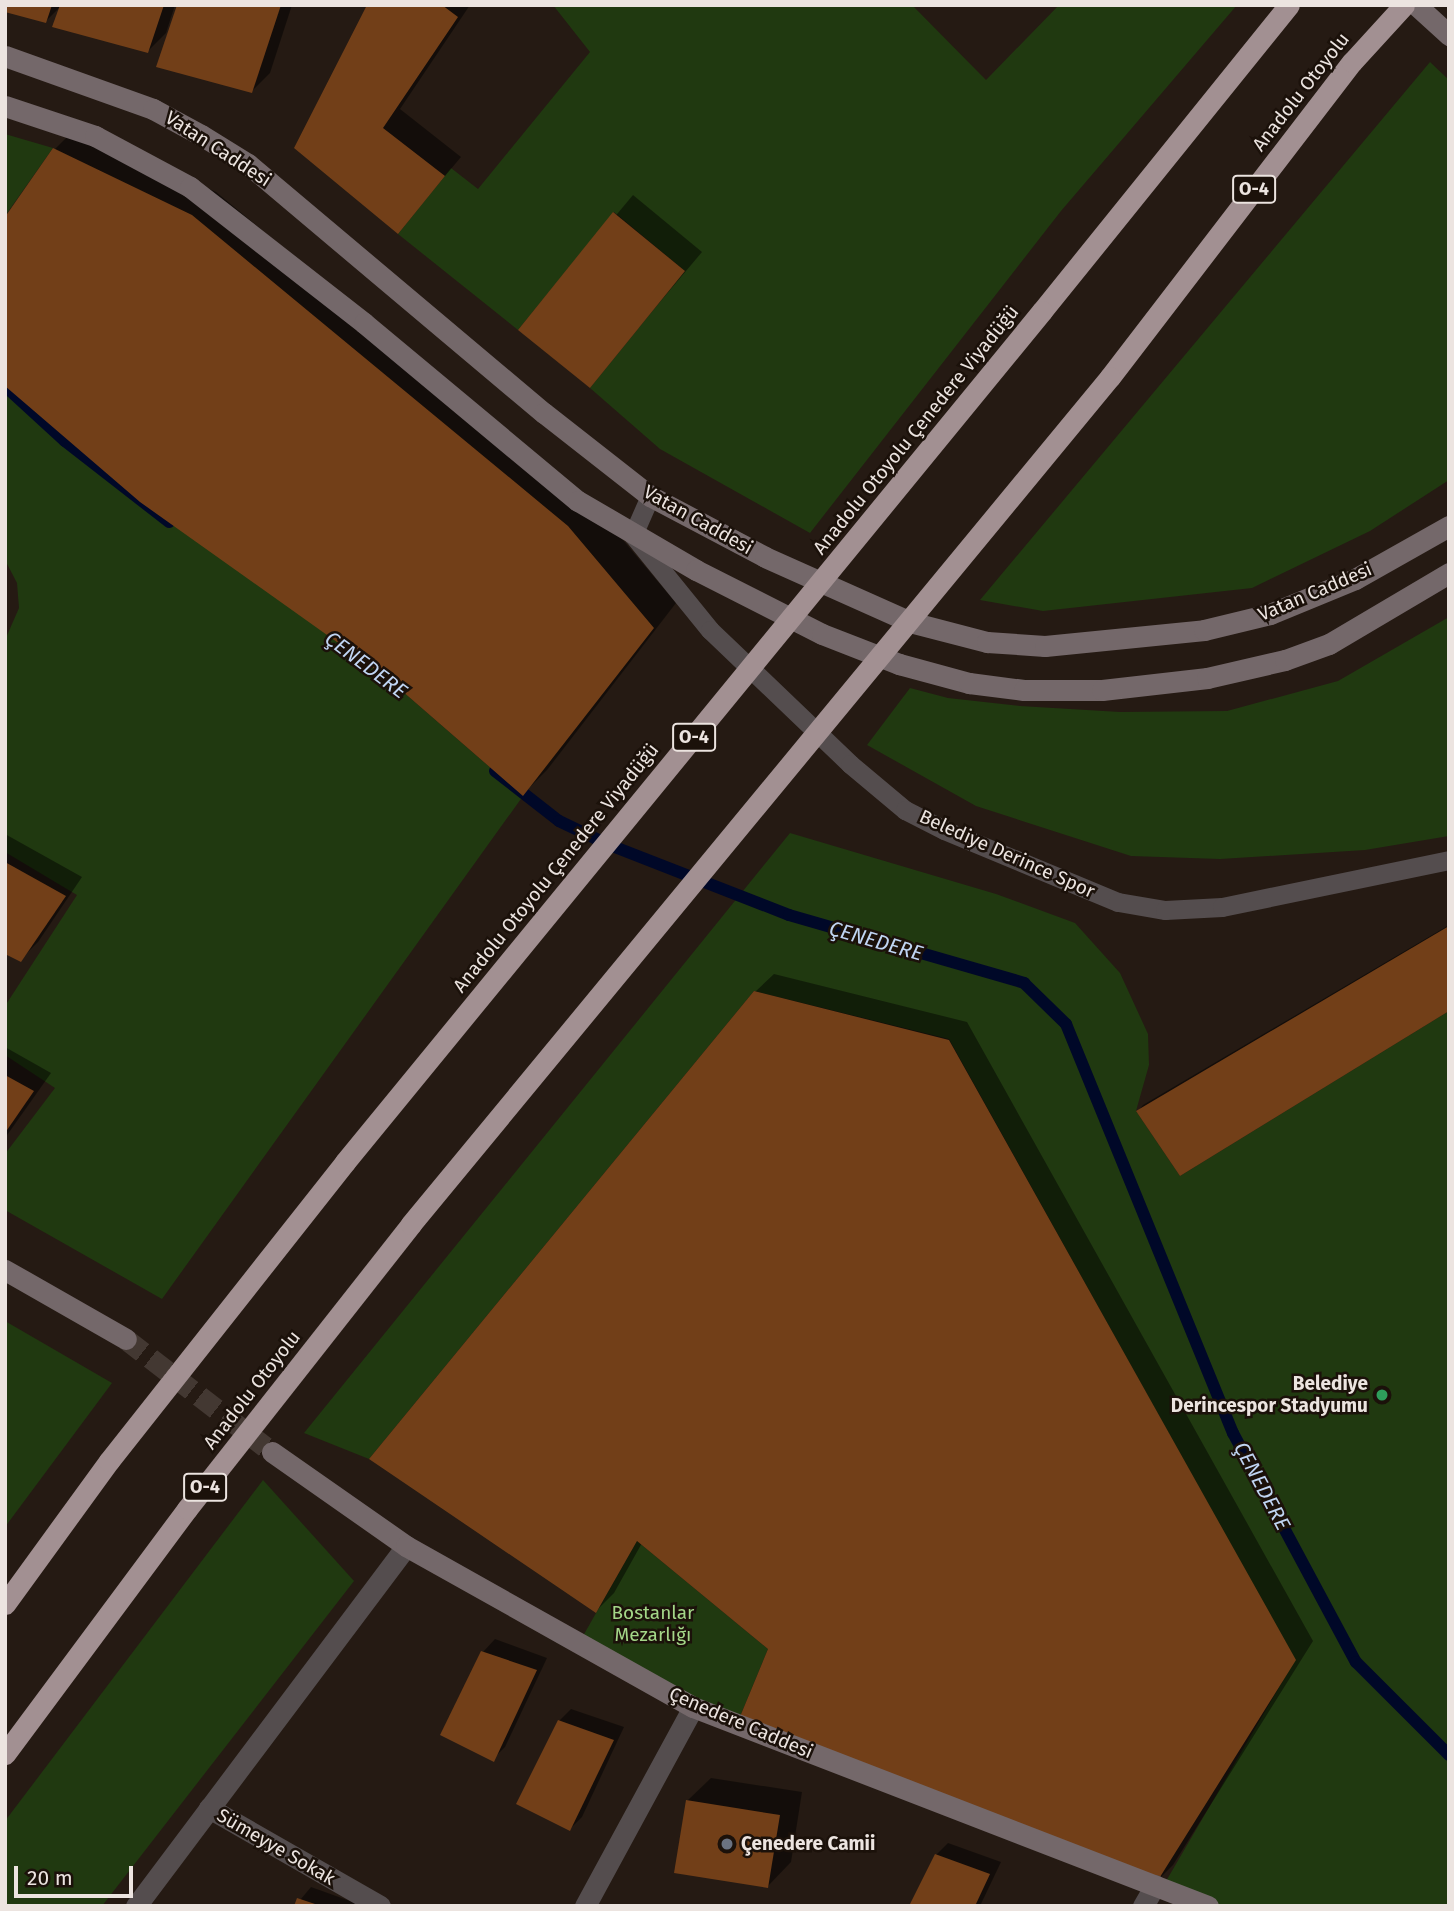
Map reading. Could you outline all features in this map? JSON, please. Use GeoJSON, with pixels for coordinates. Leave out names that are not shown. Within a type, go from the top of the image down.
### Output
{"type":"FeatureCollection","features":[{"type":"Feature","properties":{"kind":"highway","name":"Anadolu Otoyolu Çenedere Viyadüğü"},"geometry":{"type":"LineString","coordinates":[[5,1604],[109,1461],[345,1162],[1289,5]]}},
{"type":"Feature","properties":{"kind":"highway","name":"Anadolu Otoyolu"},"geometry":{"type":"LineString","coordinates":[[5,1754],[187,1509],[411,1224],[1110,377],[1352,62],[1404,5]]}},
{"type":"Feature","properties":{"kind":"main road"},"geometry":{"type":"LineString","coordinates":[[1416,5],[1449,35]]}},
{"type":"Feature","properties":{"kind":"main road","name":"Vatan Caddesi"},"geometry":{"type":"LineString","coordinates":[[5,57],[153,108],[248,164],[544,412],[650,496],[765,557],[910,622],[987,642],[1045,646],[1205,630],[1270,614],[1355,579],[1449,526]]}},
{"type":"Feature","properties":{"kind":"main road"},"geometry":{"type":"LineString","coordinates":[[5,106],[95,136],[190,187],[364,323],[578,501],[633,535],[835,639],[899,664],[969,683],[1024,690],[1115,689],[1207,678],[1285,660],[1329,644],[1449,573]]}},
{"type":"Feature","properties":{"kind":"main road"},"geometry":{"type":"LineString","coordinates":[[5,1270],[126,1339]]}},
{"type":"Feature","properties":{"kind":"main road","name":"Çenedere Caddesi"},"geometry":{"type":"LineString","coordinates":[[272,1452],[406,1546],[693,1707],[1208,1906]]}},
{"type":"Feature","properties":{"kind":"street"},"geometry":{"type":"LineString","coordinates":[[136,1906],[406,1546]]}},
{"type":"Feature","properties":{"kind":"street"},"geometry":{"type":"LineString","coordinates":[[585,1906],[693,1707]]}},
{"type":"Feature","properties":{"kind":"street","name":"Sümeyye Sokak"},"geometry":{"type":"LineString","coordinates":[[209,1808],[380,1906]]}},
{"type":"Feature","properties":{"kind":"street"},"geometry":{"type":"LineString","coordinates":[[1143,1906],[1156,1885]]}},
{"type":"Feature","properties":{"kind":"lane"},"geometry":{"type":"LineString","coordinates":[[633,535],[650,496]]}},
{"type":"Feature","properties":{"kind":"lane","name":"Belediye Derince Spor"},"geometry":{"type":"LineString","coordinates":[[633,535],[710,630],[850,764],[905,810],[944,830],[1118,902],[1165,910],[1222,907],[1449,860]]}},
{"type":"Feature","properties":{"kind":"green space"},"geometry":{"type":"Polygon","coordinates":[[[553,5],[912,5],[986,80],[1059,5],[1237,5],[1061,211],[810,533],[660,449],[590,388],[685,271],[614,212],[518,330],[398,234],[451,168],[478,189],[590,52],[553,5]]]}},
{"type":"Feature","properties":{"kind":"green space"},"geometry":{"type":"Polygon","coordinates":[[[1430,62],[1449,80],[1449,480],[1370,531],[1252,588],[1043,611],[980,600],[1430,62]]]}},
{"type":"Feature","properties":{"kind":"green space"},"geometry":{"type":"Polygon","coordinates":[[[5,134],[53,148],[5,216],[5,134]]]}},
{"type":"Feature","properties":{"kind":"green space"},"geometry":{"type":"Polygon","coordinates":[[[5,386],[65,441],[386,677],[523,796],[162,1299],[5,1210],[5,1154],[55,1088],[5,1055],[5,1006],[77,895],[5,852],[5,640],[19,608],[17,583],[5,560],[5,386]]]}},
{"type":"Feature","properties":{"kind":"green space"},"geometry":{"type":"Polygon","coordinates":[[[1449,617],[1449,836],[1365,850],[1220,859],[1131,856],[976,806],[867,745],[910,688],[948,698],[1020,706],[1120,712],[1227,711],[1338,681],[1449,617]]]}},
{"type":"Feature","properties":{"kind":"green space"},"geometry":{"type":"Polygon","coordinates":[[[790,833],[996,894],[1075,923],[1120,973],[1148,1034],[1149,1065],[1136,1111],[1180,1176],[1449,1011],[1449,1906],[1208,1906],[1162,1888],[1295,1660],[949,1039],[754,991],[369,1459],[304,1433],[790,833]]]}},
{"type":"Feature","properties":{"kind":"green space"},"geometry":{"type":"Polygon","coordinates":[[[5,1321],[112,1383],[5,1527],[5,1321]]]}},
{"type":"Feature","properties":{"kind":"green space"},"geometry":{"type":"Polygon","coordinates":[[[263,1480],[354,1581],[102,1906],[5,1906],[5,1821],[263,1480]]]}},
{"type":"Feature","properties":{"kind":"green space","name":"Bostanlar Mezarlığı"},"geometry":{"type":"Polygon","coordinates":[[[637,1541],[768,1649],[737,1724],[579,1643],[637,1541]]]}},
{"type":"Feature","properties":{"kind":"building"},"geometry":{"type":"Polygon","coordinates":[[[5,5],[52,5],[46,23],[5,12],[5,5]]]}},
{"type":"Feature","properties":{"kind":"building"},"geometry":{"type":"Polygon","coordinates":[[[60,5],[164,5],[148,53],[52,27],[60,5]]]}},
{"type":"Feature","properties":{"kind":"building"},"geometry":{"type":"Polygon","coordinates":[[[177,5],[281,5],[252,93],[156,67],[177,5]]]}},
{"type":"Feature","properties":{"kind":"building"},"geometry":{"type":"Polygon","coordinates":[[[367,5],[442,5],[458,17],[383,128],[445,176],[398,234],[294,148],[367,5]]]}},
{"type":"Feature","properties":{"kind":"building"},"geometry":{"type":"Polygon","coordinates":[[[53,148],[192,215],[568,526],[654,628],[523,796],[386,677],[140,502],[5,386],[5,217],[53,148]]]}},
{"type":"Feature","properties":{"kind":"building"},"geometry":{"type":"Polygon","coordinates":[[[613,212],[685,271],[590,388],[518,330],[613,212]]]}},
{"type":"Feature","properties":{"kind":"building"},"geometry":{"type":"Polygon","coordinates":[[[5,862],[66,896],[21,962],[5,954],[5,862]]]}},
{"type":"Feature","properties":{"kind":"building"},"geometry":{"type":"Polygon","coordinates":[[[1449,926],[1449,1011],[1180,1176],[1136,1111],[1449,926]]]}},
{"type":"Feature","properties":{"kind":"building"},"geometry":{"type":"Polygon","coordinates":[[[754,991],[949,1040],[1296,1660],[1155,1885],[737,1724],[768,1649],[637,1541],[596,1613],[369,1459],[754,991]]]}},
{"type":"Feature","properties":{"kind":"building"},"geometry":{"type":"Polygon","coordinates":[[[5,1075],[34,1091],[5,1133],[5,1075]]]}},
{"type":"Feature","properties":{"kind":"building"},"geometry":{"type":"Polygon","coordinates":[[[481,1651],[537,1670],[494,1762],[440,1735],[481,1651]]]}},
{"type":"Feature","properties":{"kind":"building"},"geometry":{"type":"Polygon","coordinates":[[[558,1720],[614,1740],[570,1831],[516,1804],[558,1720]]]}},
{"type":"Feature","properties":{"kind":"building","name":"Çenedere Camii"},"geometry":{"type":"Polygon","coordinates":[[[686,1800],[780,1815],[768,1888],[674,1873],[686,1800]]]}},
{"type":"Feature","properties":{"kind":"building"},"geometry":{"type":"Polygon","coordinates":[[[935,1854],[990,1874],[975,1906],[909,1906],[935,1854]]]}},
{"type":"Feature","properties":{"kind":"building"},"geometry":{"type":"Polygon","coordinates":[[[297,1898],[318,1905],[318,1906],[294,1906],[297,1898]]]}},
{"type":"Feature","properties":{"kind":"waterway","name":"ÇENEDERE"},"geometry":{"type":"LineString","coordinates":[[5,386],[65,441],[169,522]]}},
{"type":"Feature","properties":{"kind":"waterway","name":"ÇENEDERE"},"geometry":{"type":"LineString","coordinates":[[495,771],[559,821],[607,844],[789,915],[1024,983],[1066,1024],[1233,1433],[1356,1662],[1449,1755]]}},
{"type":"Feature","properties":{"kind":"tunnel"},"geometry":{"type":"LineString","coordinates":[[126,1339],[272,1452]]}},
{"type":"Feature","properties":{"kind":"place","name":"Belediye Derincespor Stadyumu"},"geometry":{"type":"Point","coordinates":[1382,1395]}},
{"type":"Feature","properties":{"kind":"place","name":"Çenedere Camii"},"geometry":{"type":"Point","coordinates":[727,1844]}}]}
